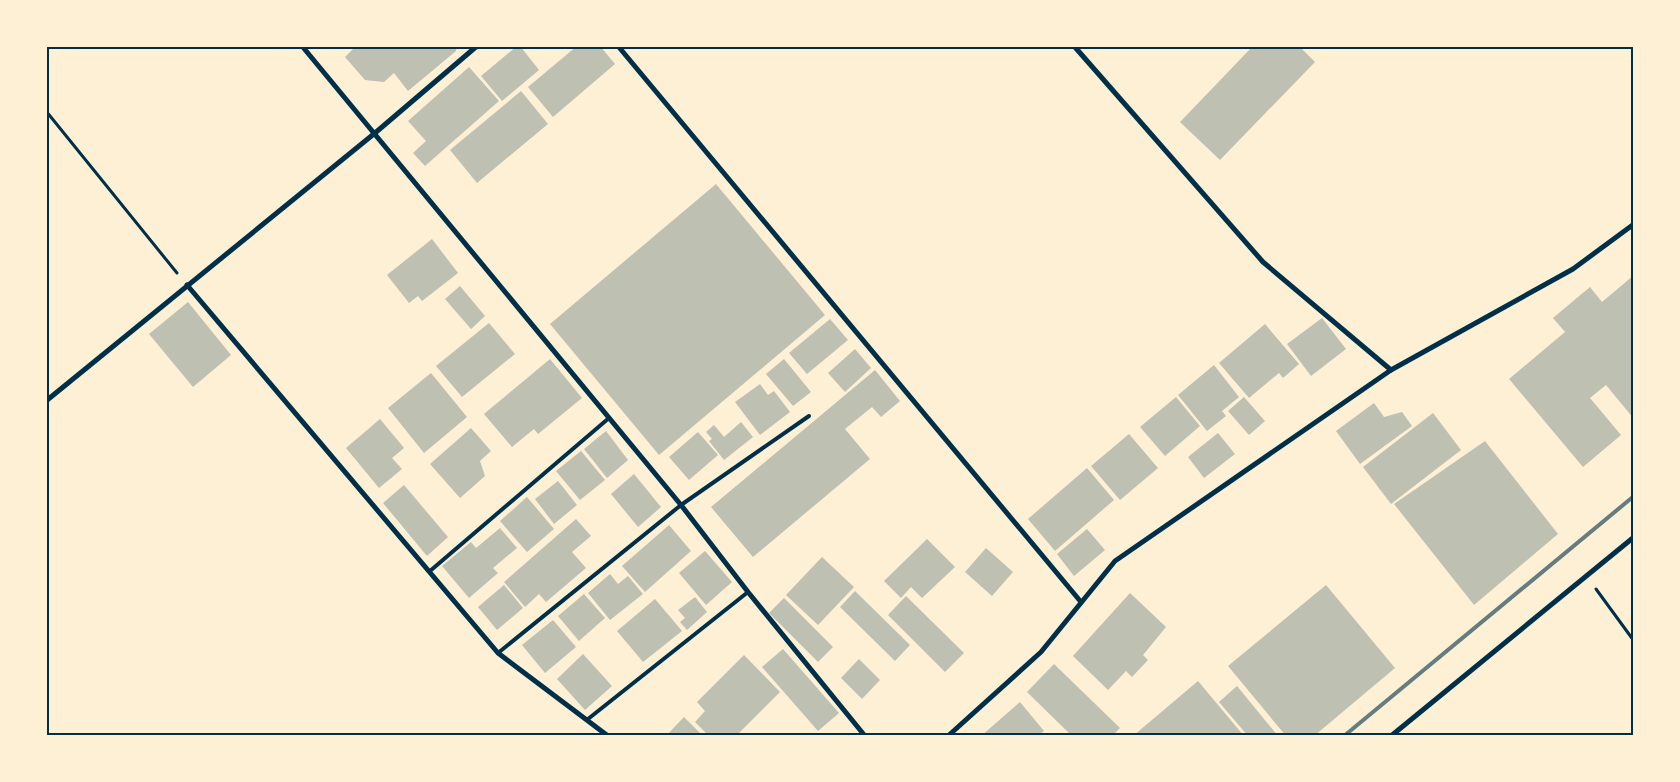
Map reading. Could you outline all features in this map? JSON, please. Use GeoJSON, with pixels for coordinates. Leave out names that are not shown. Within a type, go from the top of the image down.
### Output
{"type":"FeatureCollection","features":[{"type":"Feature","properties":{"kind":"street"},"geometry":{"type":"LineString","coordinates":[[302,46],[681,505],[748,592],[864,736]]}},
{"type":"Feature","properties":{"kind":"street"},"geometry":{"type":"LineString","coordinates":[[46,402],[375,133],[477,46]]}},
{"type":"Feature","properties":{"kind":"street"},"geometry":{"type":"LineString","coordinates":[[618,46],[1080,602]]}},
{"type":"Feature","properties":{"kind":"street"},"geometry":{"type":"LineString","coordinates":[[1074,46],[1263,262],[1391,370]]}},
{"type":"Feature","properties":{"kind":"street"},"geometry":{"type":"LineString","coordinates":[[948,736],[1040,652],[1115,561],[1391,370],[1573,269],[1634,224]]}},
{"type":"Feature","properties":{"kind":"street"},"geometry":{"type":"LineString","coordinates":[[187,285],[498,653],[588,719],[608,736]]}},
{"type":"Feature","properties":{"kind":"street"},"geometry":{"type":"LineString","coordinates":[[1391,736],[1634,537]]}},
{"type":"Feature","properties":{"kind":"lane"},"geometry":{"type":"LineString","coordinates":[[498,653],[681,505],[809,416]]}},
{"type":"Feature","properties":{"kind":"lane"},"geometry":{"type":"LineString","coordinates":[[430,571],[608,418]]}},
{"type":"Feature","properties":{"kind":"lane"},"geometry":{"type":"LineString","coordinates":[[588,719],[748,592]]}},
{"type":"Feature","properties":{"kind":"path"},"geometry":{"type":"LineString","coordinates":[[46,111],[187,285]]}},
{"type":"Feature","properties":{"kind":"path"},"geometry":{"type":"LineString","coordinates":[[1587,576],[1634,641]]}},
{"type":"Feature","properties":{"kind":"building"},"geometry":{"type":"Polygon","coordinates":[[[356,46],[457,46],[456,51],[408,91],[394,73],[384,82],[365,80],[345,57],[356,46]]]}},
{"type":"Feature","properties":{"kind":"building"},"geometry":{"type":"Polygon","coordinates":[[[517,46],[520,46],[539,70],[502,101],[481,76],[517,46]]]}},
{"type":"Feature","properties":{"kind":"building"},"geometry":{"type":"Polygon","coordinates":[[[577,46],[600,46],[615,64],[553,117],[528,87],[577,46]]]}},
{"type":"Feature","properties":{"kind":"building"},"geometry":{"type":"Polygon","coordinates":[[[1253,46],[1299,46],[1315,62],[1220,160],[1180,122],[1253,46]]]}},
{"type":"Feature","properties":{"kind":"building"},"geometry":{"type":"Polygon","coordinates":[[[469,67],[499,101],[425,166],[413,153],[426,141],[408,121],[469,67]]]}},
{"type":"Feature","properties":{"kind":"building"},"geometry":{"type":"Polygon","coordinates":[[[521,91],[548,124],[477,183],[450,150],[521,91]]]}},
{"type":"Feature","properties":{"kind":"building"},"geometry":{"type":"Polygon","coordinates":[[[716,184],[825,315],[659,455],[550,324],[716,184]]]}},
{"type":"Feature","properties":{"kind":"building"},"geometry":{"type":"Polygon","coordinates":[[[432,239],[458,273],[422,301],[418,296],[409,303],[387,275],[432,239]]]}},
{"type":"Feature","properties":{"kind":"building"},"geometry":{"type":"Polygon","coordinates":[[[1634,275],[1634,419],[1606,385],[1590,398],[1621,435],[1583,467],[1509,379],[1565,332],[1553,318],[1590,287],[1602,302],[1634,275]]]}},
{"type":"Feature","properties":{"kind":"building"},"geometry":{"type":"Polygon","coordinates":[[[460,286],[485,316],[471,329],[445,299],[460,286]]]}},
{"type":"Feature","properties":{"kind":"building"},"geometry":{"type":"Polygon","coordinates":[[[188,302],[231,355],[193,387],[149,334],[188,302]]]}},
{"type":"Feature","properties":{"kind":"building"},"geometry":{"type":"Polygon","coordinates":[[[1322,318],[1346,349],[1311,376],[1287,344],[1322,318]]]}},
{"type":"Feature","properties":{"kind":"building"},"geometry":{"type":"Polygon","coordinates":[[[830,319],[848,340],[807,374],[789,353],[830,319]]]}},
{"type":"Feature","properties":{"kind":"building"},"geometry":{"type":"Polygon","coordinates":[[[489,323],[515,354],[462,397],[436,366],[489,323]]]}},
{"type":"Feature","properties":{"kind":"building"},"geometry":{"type":"Polygon","coordinates":[[[1265,324],[1299,364],[1283,378],[1279,373],[1249,398],[1219,363],[1265,324]]]}},
{"type":"Feature","properties":{"kind":"building"},"geometry":{"type":"Polygon","coordinates":[[[855,349],[871,368],[845,392],[828,373],[855,349]]]}},
{"type":"Feature","properties":{"kind":"building"},"geometry":{"type":"Polygon","coordinates":[[[550,359],[582,398],[538,434],[534,429],[512,447],[484,414],[550,359]]]}},
{"type":"Feature","properties":{"kind":"building"},"geometry":{"type":"Polygon","coordinates":[[[784,359],[811,392],[793,406],[766,374],[784,359]]]}},
{"type":"Feature","properties":{"kind":"building"},"geometry":{"type":"Polygon","coordinates":[[[1214,365],[1239,397],[1222,411],[1226,416],[1207,431],[1178,395],[1214,365]]]}},
{"type":"Feature","properties":{"kind":"building"},"geometry":{"type":"Polygon","coordinates":[[[875,370],[900,401],[881,417],[872,407],[845,429],[870,459],[753,557],[711,507],[875,370]]]}},
{"type":"Feature","properties":{"kind":"building"},"geometry":{"type":"Polygon","coordinates":[[[431,373],[467,417],[424,453],[388,408],[431,373]]]}},
{"type":"Feature","properties":{"kind":"building"},"geometry":{"type":"Polygon","coordinates":[[[760,384],[768,395],[774,391],[790,412],[760,435],[735,402],[760,384]]]}},
{"type":"Feature","properties":{"kind":"building"},"geometry":{"type":"Polygon","coordinates":[[[1176,397],[1200,426],[1165,456],[1140,427],[1176,397]]]}},
{"type":"Feature","properties":{"kind":"building"},"geometry":{"type":"Polygon","coordinates":[[[1244,397],[1265,421],[1249,435],[1228,411],[1244,397]]]}},
{"type":"Feature","properties":{"kind":"building"},"geometry":{"type":"Polygon","coordinates":[[[1374,403],[1384,417],[1402,412],[1412,426],[1360,464],[1336,431],[1374,403]]]}},
{"type":"Feature","properties":{"kind":"building"},"geometry":{"type":"Polygon","coordinates":[[[1433,413],[1461,450],[1391,504],[1363,467],[1433,413]]]}},
{"type":"Feature","properties":{"kind":"building"},"geometry":{"type":"Polygon","coordinates":[[[380,419],[404,448],[392,458],[402,469],[379,488],[346,448],[380,419]]]}},
{"type":"Feature","properties":{"kind":"building"},"geometry":{"type":"Polygon","coordinates":[[[741,422],[753,437],[724,460],[709,441],[712,439],[706,432],[714,425],[724,437],[741,422]]]}},
{"type":"Feature","properties":{"kind":"building"},"geometry":{"type":"Polygon","coordinates":[[[471,428],[491,451],[480,461],[485,476],[460,498],[430,464],[471,428]]]}},
{"type":"Feature","properties":{"kind":"building"},"geometry":{"type":"Polygon","coordinates":[[[606,431],[628,460],[607,478],[584,449],[606,431]]]}},
{"type":"Feature","properties":{"kind":"building"},"geometry":{"type":"Polygon","coordinates":[[[698,432],[718,455],[689,480],[669,457],[698,432]]]}},
{"type":"Feature","properties":{"kind":"building"},"geometry":{"type":"Polygon","coordinates":[[[1218,433],[1235,454],[1204,478],[1188,457],[1218,433]]]}},
{"type":"Feature","properties":{"kind":"building"},"geometry":{"type":"Polygon","coordinates":[[[1129,434],[1158,468],[1120,500],[1091,466],[1129,434]]]}},
{"type":"Feature","properties":{"kind":"building"},"geometry":{"type":"Polygon","coordinates":[[[1485,441],[1558,534],[1474,605],[1394,504],[1485,441]]]}},
{"type":"Feature","properties":{"kind":"building"},"geometry":{"type":"Polygon","coordinates":[[[581,451],[605,480],[580,500],[556,471],[581,451]]]}},
{"type":"Feature","properties":{"kind":"building"},"geometry":{"type":"Polygon","coordinates":[[[1087,468],[1114,500],[1055,551],[1028,519],[1087,468]]]}},
{"type":"Feature","properties":{"kind":"building"},"geometry":{"type":"Polygon","coordinates":[[[634,474],[661,507],[638,527],[611,494],[634,474]]]}},
{"type":"Feature","properties":{"kind":"building"},"geometry":{"type":"Polygon","coordinates":[[[558,481],[577,505],[554,524],[535,499],[558,481]]]}},
{"type":"Feature","properties":{"kind":"building"},"geometry":{"type":"Polygon","coordinates":[[[404,485],[448,537],[427,556],[383,503],[404,485]]]}},
{"type":"Feature","properties":{"kind":"building"},"geometry":{"type":"Polygon","coordinates":[[[527,497],[554,529],[527,552],[500,521],[527,497]]]}},
{"type":"Feature","properties":{"kind":"building"},"geometry":{"type":"Polygon","coordinates":[[[576,519],[591,536],[572,552],[586,568],[546,602],[539,594],[525,607],[504,582],[576,519]]]}},
{"type":"Feature","properties":{"kind":"building"},"geometry":{"type":"Polygon","coordinates":[[[669,525],[691,551],[645,592],[622,566],[669,525]]]}},
{"type":"Feature","properties":{"kind":"building"},"geometry":{"type":"Polygon","coordinates":[[[500,528],[517,548],[493,568],[498,573],[469,598],[442,566],[471,542],[476,548],[500,528]]]}},
{"type":"Feature","properties":{"kind":"building"},"geometry":{"type":"Polygon","coordinates":[[[1087,529],[1105,550],[1074,576],[1057,554],[1087,529]]]}},
{"type":"Feature","properties":{"kind":"building"},"geometry":{"type":"Polygon","coordinates":[[[927,539],[955,567],[922,598],[911,587],[901,598],[884,581],[927,539]]]}},
{"type":"Feature","properties":{"kind":"building"},"geometry":{"type":"Polygon","coordinates":[[[986,548],[1013,572],[992,596],[965,572],[986,548]]]}},
{"type":"Feature","properties":{"kind":"building"},"geometry":{"type":"Polygon","coordinates":[[[705,551],[732,582],[706,605],[679,573],[705,551]]]}},
{"type":"Feature","properties":{"kind":"building"},"geometry":{"type":"Polygon","coordinates":[[[822,557],[854,587],[818,625],[786,595],[822,557]]]}},
{"type":"Feature","properties":{"kind":"building"},"geometry":{"type":"Polygon","coordinates":[[[610,574],[618,584],[628,576],[643,594],[610,620],[588,593],[610,574]]]}},
{"type":"Feature","properties":{"kind":"building"},"geometry":{"type":"Polygon","coordinates":[[[504,585],[523,608],[497,630],[478,607],[504,585]]]}},
{"type":"Feature","properties":{"kind":"building"},"geometry":{"type":"Polygon","coordinates":[[[1326,585],[1395,668],[1314,736],[1286,736],[1228,666],[1326,585]]]}},
{"type":"Feature","properties":{"kind":"building"},"geometry":{"type":"Polygon","coordinates":[[[855,591],[910,645],[895,661],[840,607],[855,591]]]}},
{"type":"Feature","properties":{"kind":"building"},"geometry":{"type":"Polygon","coordinates":[[[1130,593],[1166,627],[1143,655],[1148,660],[1132,677],[1126,671],[1108,690],[1073,656],[1130,593]]]}},
{"type":"Feature","properties":{"kind":"building"},"geometry":{"type":"Polygon","coordinates":[[[584,594],[605,618],[579,641],[558,616],[584,594]]]}},
{"type":"Feature","properties":{"kind":"building"},"geometry":{"type":"Polygon","coordinates":[[[906,596],[964,653],[945,672],[888,615],[906,596]]]}},
{"type":"Feature","properties":{"kind":"building"},"geometry":{"type":"Polygon","coordinates":[[[695,597],[707,612],[687,630],[680,622],[685,618],[678,610],[695,597]]]}},
{"type":"Feature","properties":{"kind":"building"},"geometry":{"type":"Polygon","coordinates":[[[784,598],[833,647],[818,662],[769,613],[784,598]]]}},
{"type":"Feature","properties":{"kind":"building"},"geometry":{"type":"Polygon","coordinates":[[[655,599],[682,631],[643,662],[617,631],[655,599]]]}},
{"type":"Feature","properties":{"kind":"building"},"geometry":{"type":"Polygon","coordinates":[[[553,620],[576,647],[545,673],[522,645],[553,620]]]}},
{"type":"Feature","properties":{"kind":"building"},"geometry":{"type":"Polygon","coordinates":[[[783,649],[839,713],[818,731],[762,667],[783,649]]]}},
{"type":"Feature","properties":{"kind":"building"},"geometry":{"type":"Polygon","coordinates":[[[583,654],[612,686],[585,710],[557,679],[583,654]]]}},
{"type":"Feature","properties":{"kind":"building"},"geometry":{"type":"Polygon","coordinates":[[[744,655],[780,692],[736,736],[709,736],[695,722],[705,711],[697,702],[744,655]]]}},
{"type":"Feature","properties":{"kind":"building"},"geometry":{"type":"Polygon","coordinates":[[[859,659],[880,680],[862,699],[841,678],[859,659]]]}},
{"type":"Feature","properties":{"kind":"building"},"geometry":{"type":"Polygon","coordinates":[[[1054,664],[1120,728],[1112,736],[1072,736],[1027,692],[1054,664]]]}},
{"type":"Feature","properties":{"kind":"building"},"geometry":{"type":"Polygon","coordinates":[[[1198,681],[1244,736],[1133,736],[1198,681]]]}},
{"type":"Feature","properties":{"kind":"building"},"geometry":{"type":"Polygon","coordinates":[[[1237,686],[1278,736],[1248,736],[1219,702],[1237,686]]]}},
{"type":"Feature","properties":{"kind":"building"},"geometry":{"type":"Polygon","coordinates":[[[1020,702],[1044,731],[1038,736],[981,736],[1020,702]]]}},
{"type":"Feature","properties":{"kind":"building"},"geometry":{"type":"Polygon","coordinates":[[[684,717],[703,736],[666,736],[684,717]]]}},
{"type":"Feature","properties":{"kind":"railway"},"geometry":{"type":"LineString","coordinates":[[1344,736],[1634,496]]}}]}
